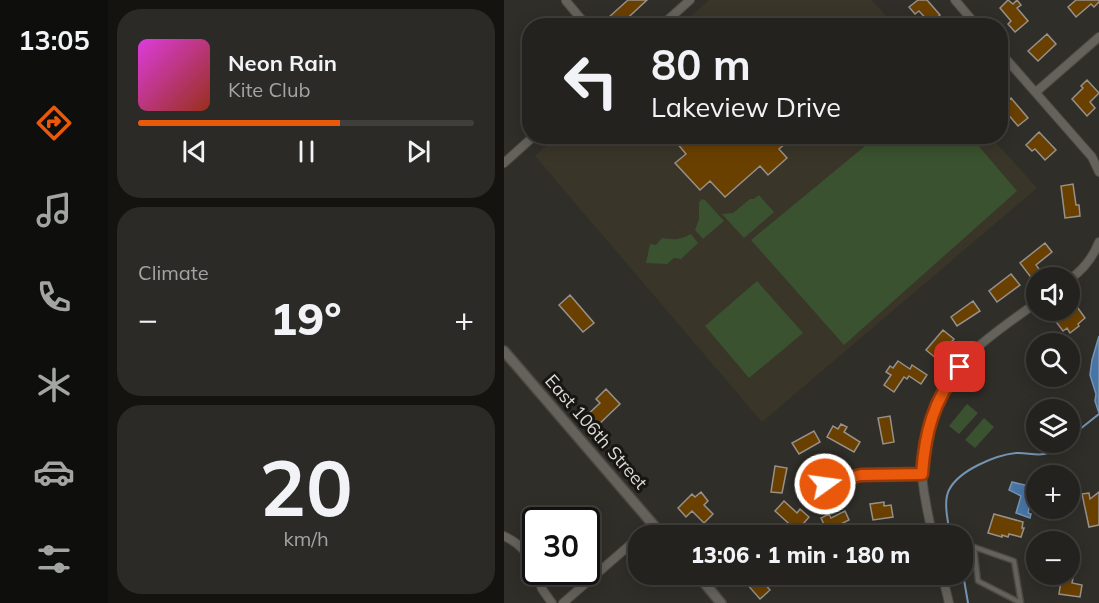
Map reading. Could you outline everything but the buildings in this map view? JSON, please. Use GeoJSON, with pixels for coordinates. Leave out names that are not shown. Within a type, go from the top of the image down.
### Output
{"type":"FeatureCollection","features":[{"type":"Feature","properties":{"kind":"street"},"geometry":{"type":"LineString","coordinates":[[670,18],[690,0]]}},
{"type":"Feature","properties":{"kind":"street"},"geometry":{"type":"LineString","coordinates":[[955,0],[970,18]]}},
{"type":"Feature","properties":{"kind":"street"},"geometry":{"type":"LineString","coordinates":[[566,1],[580,18]]}},
{"type":"Feature","properties":{"kind":"street"},"geometry":{"type":"LineString","coordinates":[[1036,92],[1099,37]]}},
{"type":"Feature","properties":{"kind":"street"},"geometry":{"type":"LineString","coordinates":[[1008,61],[1092,157],[1099,172]]}},
{"type":"Feature","properties":{"kind":"street"},"geometry":{"type":"LineString","coordinates":[[504,163],[525,144]]}},
{"type":"Feature","properties":{"kind":"street"},"geometry":{"type":"LineString","coordinates":[[1080,270],[1096,250],[1099,242]]}},
{"type":"Feature","properties":{"kind":"street"},"geometry":{"type":"LineString","coordinates":[[930,525],[922,474],[928,428],[937,405],[950,379],[969,355],[1026,310]]}},
{"type":"Feature","properties":{"kind":"street","name":"East 106th Street"},"geometry":{"type":"LineString","coordinates":[[504,351],[653,524]]}},
{"type":"Feature","properties":{"kind":"street"},"geometry":{"type":"LineString","coordinates":[[825,484],[861,475],[922,474]]}},
{"type":"Feature","properties":{"kind":"street"},"geometry":{"type":"LineString","coordinates":[[504,536],[522,548]]}},
{"type":"Feature","properties":{"kind":"street"},"geometry":{"type":"LineString","coordinates":[[563,603],[628,546]]}},
{"type":"Feature","properties":{"kind":"street"},"geometry":{"type":"LineString","coordinates":[[541,585],[552,603]]}},
{"type":"Feature","properties":{"kind":"street"},"geometry":{"type":"LineString","coordinates":[[706,585],[721,603]]}},
{"type":"Feature","properties":{"kind":"street"},"geometry":{"type":"LineString","coordinates":[[945,585],[949,603]]}},
{"type":"Feature","properties":{"kind":"lane"},"geometry":{"type":"LineString","coordinates":[[974,547],[1014,561],[1021,603],[978,581],[974,547]]}},
{"type":"Feature","properties":{"kind":"shaded area"},"geometry":{"type":"Polygon","coordinates":[[[709,0],[872,0],[888,18],[689,18],[709,0]]]}},
{"type":"Feature","properties":{"kind":"shaded area"},"geometry":{"type":"Polygon","coordinates":[[[548,144],[997,144],[1037,188],[762,422],[535,156],[548,144]]]}},
{"type":"Feature","properties":{"kind":"green space"},"geometry":{"type":"Polygon","coordinates":[[[868,144],[977,144],[1017,191],[844,345],[751,240],[868,144]]]}},
{"type":"Feature","properties":{"kind":"green space"},"geometry":{"type":"Polygon","coordinates":[[[759,195],[774,212],[744,238],[722,214],[733,213],[750,199],[759,195]]]}},
{"type":"Feature","properties":{"kind":"green space"},"geometry":{"type":"Polygon","coordinates":[[[702,199],[724,221],[703,239],[695,230],[699,219],[699,202],[702,199]]]}},
{"type":"Feature","properties":{"kind":"green space"},"geometry":{"type":"Polygon","coordinates":[[[691,234],[698,243],[681,259],[674,258],[667,264],[646,263],[650,244],[656,245],[662,238],[677,239],[691,234]]]}},
{"type":"Feature","properties":{"kind":"green space"},"geometry":{"type":"Polygon","coordinates":[[[757,281],[803,333],[749,378],[705,326],[757,281]]]}},
{"type":"Feature","properties":{"kind":"green space"},"geometry":{"type":"Polygon","coordinates":[[[967,404],[978,413],[959,434],[949,426],[967,404]]]}},
{"type":"Feature","properties":{"kind":"green space"},"geometry":{"type":"Polygon","coordinates":[[[984,418],[994,427],[975,448],[965,440],[984,418]]]}},
{"type":"Feature","properties":{"kind":"water"},"geometry":{"type":"Polygon","coordinates":[[[1099,336],[1099,413],[1090,375],[1099,336]]]}},
{"type":"Feature","properties":{"kind":"water"},"geometry":{"type":"Polygon","coordinates":[[[1012,482],[1026,485],[1026,517],[1016,513],[1021,496],[1009,490],[1012,482]]]}},
{"type":"Feature","properties":{"kind":"waterway"},"geometry":{"type":"LineString","coordinates":[[1080,429],[1099,414]]}},
{"type":"Feature","properties":{"kind":"waterway"},"geometry":{"type":"LineString","coordinates":[[949,525],[947,495],[954,483],[969,470],[998,457],[1016,453],[1047,453]]}},
{"type":"Feature","properties":{"kind":"waterway"},"geometry":{"type":"LineString","coordinates":[[965,585],[968,603]]}},
{"type":"Feature","properties":{"kind":"route"},"geometry":{"type":"LineString","coordinates":[[825,484],[861,475],[922,474],[928,428],[950,379],[960,367]]}}]}
